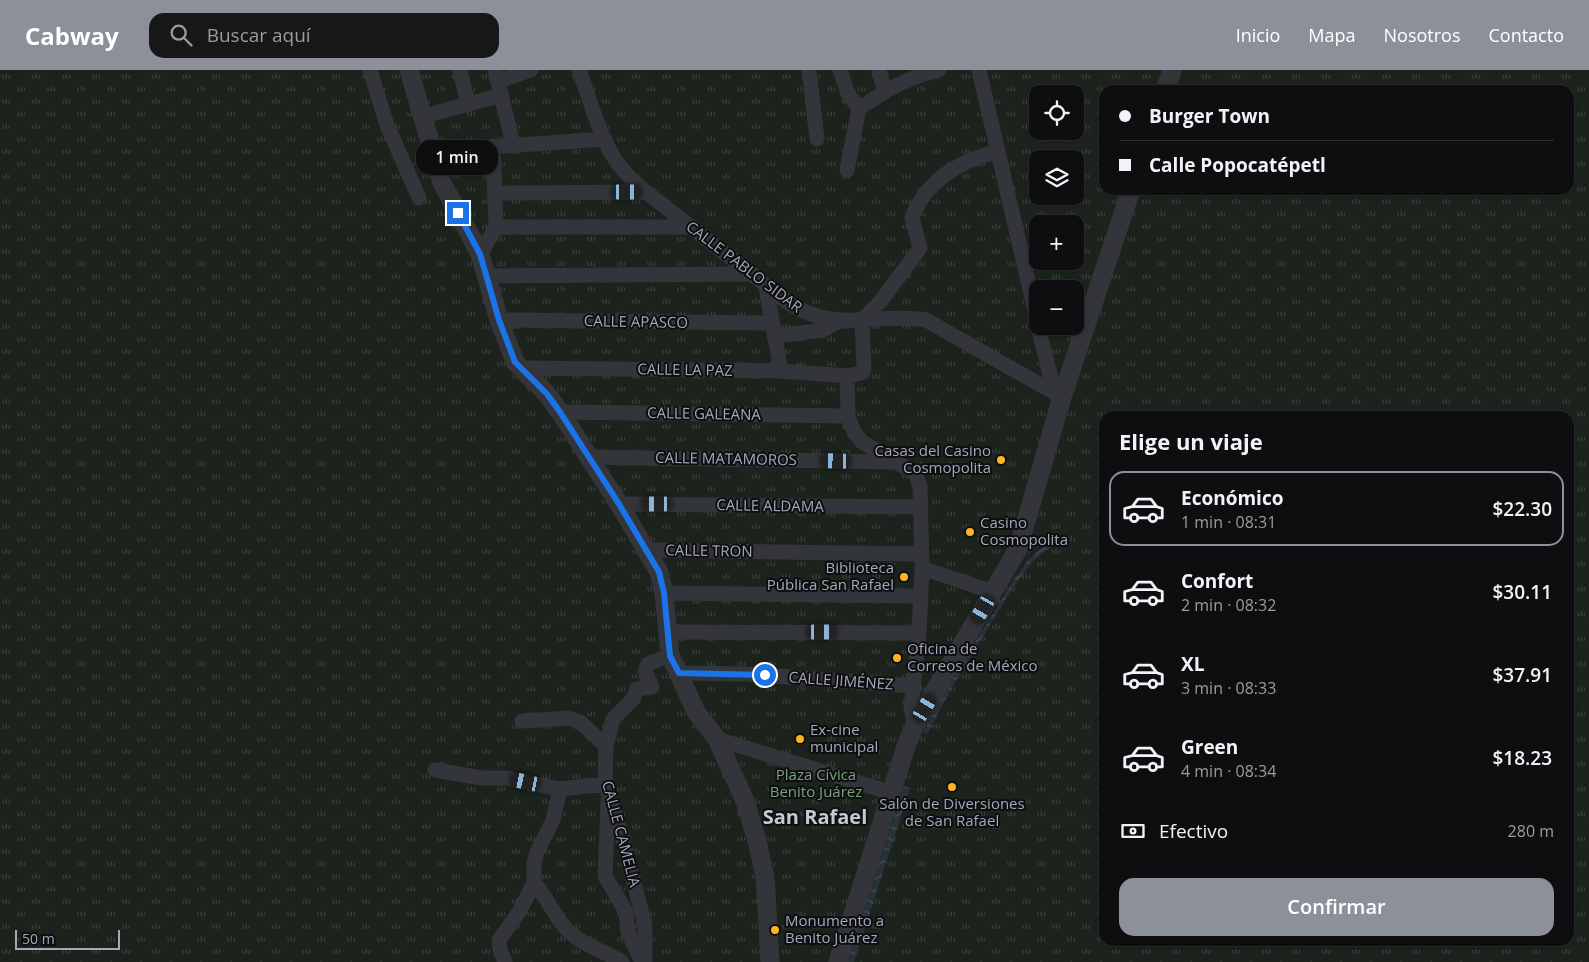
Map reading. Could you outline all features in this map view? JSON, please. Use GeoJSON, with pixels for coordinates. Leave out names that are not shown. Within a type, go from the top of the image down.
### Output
{"type":"FeatureCollection","features":[{"type":"Feature","properties":{"kind":"street"},"geometry":{"type":"LineString","coordinates":[[370,70],[387,125],[419,198]]}},
{"type":"Feature","properties":{"kind":"street"},"geometry":{"type":"LineString","coordinates":[[409,70],[424,116],[431,151],[442,183],[480,254],[488,276],[499,320],[515,362],[523,368],[560,412],[619,504],[659,572],[664,593],[670,656],[696,712],[717,739],[745,802],[757,841],[765,877],[770,962]]}},
{"type":"Feature","properties":{"kind":"street"},"geometry":{"type":"LineString","coordinates":[[460,70],[468,104]]}},
{"type":"Feature","properties":{"kind":"street"},"geometry":{"type":"LineString","coordinates":[[424,116],[468,104],[499,82],[531,70]]}},
{"type":"Feature","properties":{"kind":"street","name":"CALLE PABLO SIDAR"},"geometry":{"type":"LineString","coordinates":[[579,70],[606,139],[616,160],[628,176],[766,287],[807,315],[838,322],[905,317],[926,320],[1058,394]]}},
{"type":"Feature","properties":{"kind":"street"},"geometry":{"type":"LineString","coordinates":[[809,70],[817,140]]}},
{"type":"Feature","properties":{"kind":"street"},"geometry":{"type":"LineString","coordinates":[[840,70],[848,94],[858,108],[847,170]]}},
{"type":"Feature","properties":{"kind":"street"},"geometry":{"type":"LineString","coordinates":[[879,70],[885,92]]}},
{"type":"Feature","properties":{"kind":"street"},"geometry":{"type":"LineString","coordinates":[[858,108],[871,103],[885,92],[939,70]]}},
{"type":"Feature","properties":{"kind":"street"},"geometry":{"type":"LineString","coordinates":[[979,70],[996,152],[1029,288]]}},
{"type":"Feature","properties":{"kind":"street"},"geometry":{"type":"LineString","coordinates":[[1167,85],[1172,70]]}},
{"type":"Feature","properties":{"kind":"street"},"geometry":{"type":"LineString","coordinates":[[499,82],[513,144]]}},
{"type":"Feature","properties":{"kind":"street"},"geometry":{"type":"LineString","coordinates":[[431,151],[606,139]]}},
{"type":"Feature","properties":{"kind":"street"},"geometry":{"type":"LineString","coordinates":[[480,254],[496,226],[493,146]]}},
{"type":"Feature","properties":{"kind":"street"},"geometry":{"type":"LineString","coordinates":[[915,725],[911,708],[921,596],[920,486],[915,473],[893,462],[862,442],[854,432],[848,416],[847,376],[862,373],[864,368],[862,320],[881,301],[920,248],[912,217],[928,191],[956,166],[971,158],[996,152]]}},
{"type":"Feature","properties":{"kind":"street"},"geometry":{"type":"LineString","coordinates":[[495,194],[646,192]]}},
{"type":"Feature","properties":{"kind":"street"},"geometry":{"type":"LineString","coordinates":[[838,962],[915,725],[1018,549],[1058,394],[1129,195]]}},
{"type":"Feature","properties":{"kind":"street"},"geometry":{"type":"LineString","coordinates":[[496,226],[693,227]]}},
{"type":"Feature","properties":{"kind":"street"},"geometry":{"type":"LineString","coordinates":[[488,276],[750,274]]}},
{"type":"Feature","properties":{"kind":"street"},"geometry":{"type":"LineString","coordinates":[[766,287],[781,371]]}},
{"type":"Feature","properties":{"kind":"street","name":"CALLE APASCO"},"geometry":{"type":"LineString","coordinates":[[499,320],[774,330],[823,330],[838,322]]}},
{"type":"Feature","properties":{"kind":"street"},"geometry":{"type":"LineString","coordinates":[[1041,335],[1058,394]]}},
{"type":"Feature","properties":{"kind":"street","name":"CALLE LA PAZ"},"geometry":{"type":"LineString","coordinates":[[523,368],[781,371],[847,376]]}},
{"type":"Feature","properties":{"kind":"street","name":"CALLE GALEANA"},"geometry":{"type":"LineString","coordinates":[[560,412],[848,416]]}},
{"type":"Feature","properties":{"kind":"street","name":"CALLE MATAMOROS"},"geometry":{"type":"LineString","coordinates":[[588,457],[893,462]]}},
{"type":"Feature","properties":{"kind":"street","name":"CALLE ALDAMA"},"geometry":{"type":"LineString","coordinates":[[619,504],[921,507]]}},
{"type":"Feature","properties":{"kind":"street","name":"CALLE TRON"},"geometry":{"type":"LineString","coordinates":[[647,550],[922,561],[993,592]]}},
{"type":"Feature","properties":{"kind":"street"},"geometry":{"type":"LineString","coordinates":[[664,593],[921,596]]}},
{"type":"Feature","properties":{"kind":"street"},"geometry":{"type":"LineString","coordinates":[[668,632],[919,632]]}},
{"type":"Feature","properties":{"kind":"street","name":"CALLE CAMELIA"},"geometry":{"type":"LineString","coordinates":[[643,962],[645,925],[607,788],[606,746],[614,719],[633,699],[637,689],[652,687],[645,671],[648,664],[670,656]]}},
{"type":"Feature","properties":{"kind":"street","name":"CALLE JIMÉNEZ"},"geometry":{"type":"LineString","coordinates":[[679,673],[746,674],[914,686]]}},
{"type":"Feature","properties":{"kind":"street"},"geometry":{"type":"LineString","coordinates":[[522,721],[569,718],[580,722],[606,746]]}},
{"type":"Feature","properties":{"kind":"street"},"geometry":{"type":"LineString","coordinates":[[717,739],[892,793]]}},
{"type":"Feature","properties":{"kind":"street"},"geometry":{"type":"LineString","coordinates":[[435,770],[482,778],[506,778],[560,789],[607,788],[605,876],[626,912],[628,932],[643,962]]}},
{"type":"Feature","properties":{"kind":"street"},"geometry":{"type":"LineString","coordinates":[[504,962],[499,940],[519,912],[534,883],[537,852],[553,820],[560,789]]}},
{"type":"Feature","properties":{"kind":"street"},"geometry":{"type":"LineString","coordinates":[[534,883],[546,895],[562,924],[574,936],[622,962]]}},
{"type":"Feature","properties":{"kind":"green space","name":"Plaza Cívica Benito Juárez"},"geometry":{"type":"Polygon","coordinates":[[[0,70],[1589,70],[1589,962],[0,962],[0,70]]]}},
{"type":"Feature","properties":{"kind":"water"},"geometry":{"type":"Polygon","coordinates":[[[1045,545],[1052,546],[1032,562],[1010,592],[953,686],[927,734],[923,732],[949,684],[1015,578],[1028,560],[1045,545]]]}},
{"type":"Feature","properties":{"kind":"water"},"geometry":{"type":"Polygon","coordinates":[[[904,786],[910,788],[854,962],[848,962],[904,786]]]}},
{"type":"Feature","properties":{"kind":"place","name":"Casas del Casino Cosmopolita"},"geometry":{"type":"Point","coordinates":[1001,460]}},
{"type":"Feature","properties":{"kind":"place","name":"Casino Cosmopolita"},"geometry":{"type":"Point","coordinates":[970,532]}},
{"type":"Feature","properties":{"kind":"place","name":"Biblioteca Pública San Rafael"},"geometry":{"type":"Point","coordinates":[904,577]}},
{"type":"Feature","properties":{"kind":"place","name":"Oficina de Correos de México"},"geometry":{"type":"Point","coordinates":[897,658]}},
{"type":"Feature","properties":{"kind":"place","name":"Ex-cine municipal"},"geometry":{"type":"Point","coordinates":[800,739]}},
{"type":"Feature","properties":{"kind":"place","name":"Salón de Diversiones de San Rafael"},"geometry":{"type":"Point","coordinates":[952,787]}},
{"type":"Feature","properties":{"kind":"place","name":"Monumento a Benito Juárez"},"geometry":{"type":"Point","coordinates":[775,930]}},
{"type":"Feature","properties":{"kind":"district","name":"San Rafael"},"geometry":{"type":"Point","coordinates":[815,817]}},
{"type":"Feature","properties":{"kind":"route"},"geometry":{"type":"LineString","coordinates":[[458,213],[480,254],[509,351],[515,362],[547,394],[560,412],[619,504],[659,572],[664,593],[670,656],[679,673],[765,675]]}}]}
